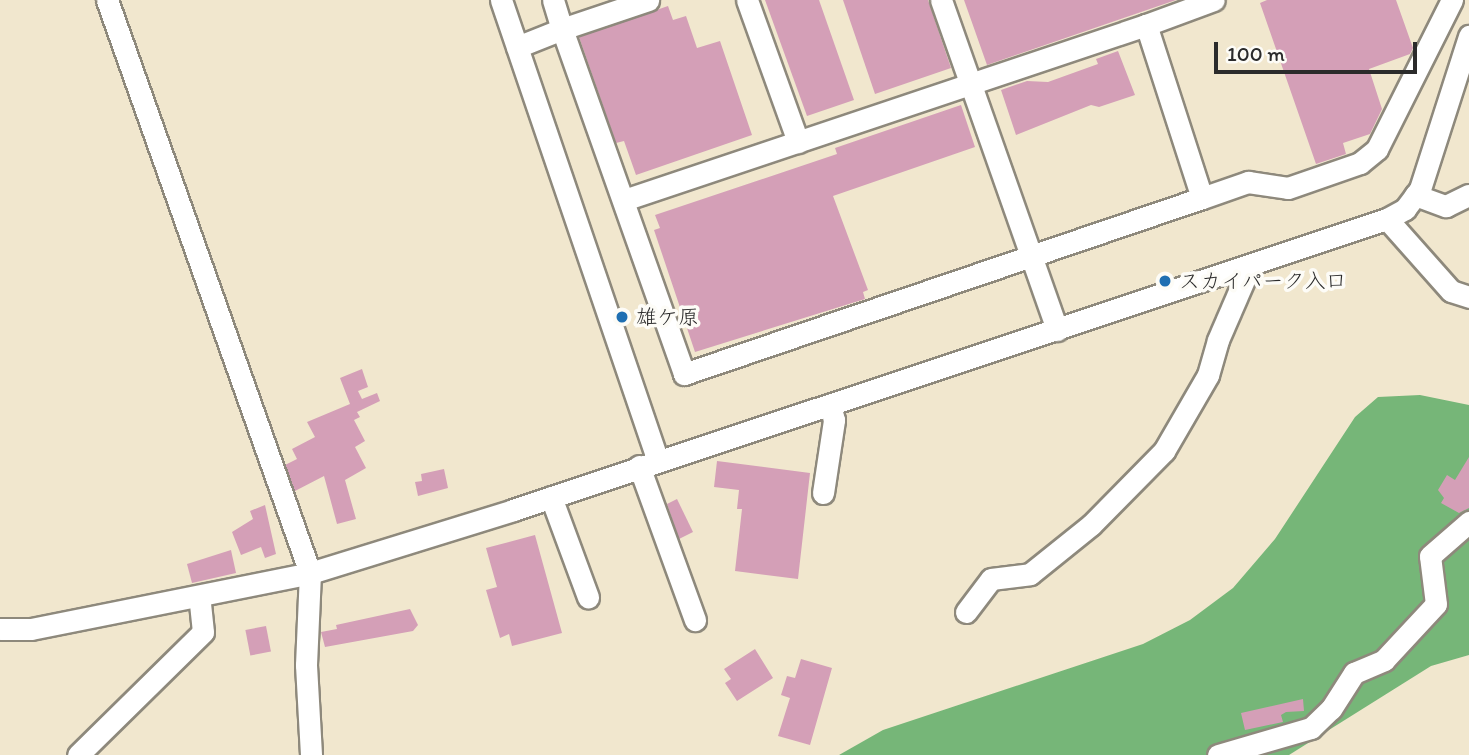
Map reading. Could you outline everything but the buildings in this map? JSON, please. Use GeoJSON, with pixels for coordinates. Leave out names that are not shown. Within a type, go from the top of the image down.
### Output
{"type":"FeatureCollection","features":[{"type":"Feature","properties":{"kind":"street"},"geometry":{"type":"LineString","coordinates":[[107,0],[310,573],[306,665],[312,755]]}},
{"type":"Feature","properties":{"kind":"street"},"geometry":{"type":"LineString","coordinates":[[501,0],[695,620]]}},
{"type":"Feature","properties":{"kind":"street"},"geometry":{"type":"LineString","coordinates":[[553,0],[554,32],[624,200],[684,374],[1248,182],[1288,188],[1360,163],[1377,149],[1452,0]]}},
{"type":"Feature","properties":{"kind":"street"},"geometry":{"type":"LineString","coordinates":[[517,47],[648,0]]}},
{"type":"Feature","properties":{"kind":"street"},"geometry":{"type":"LineString","coordinates":[[747,0],[798,142]]}},
{"type":"Feature","properties":{"kind":"street"},"geometry":{"type":"LineString","coordinates":[[941,0],[1057,330]]}},
{"type":"Feature","properties":{"kind":"street"},"geometry":{"type":"LineString","coordinates":[[624,200],[1214,0]]}},
{"type":"Feature","properties":{"kind":"street"},"geometry":{"type":"LineString","coordinates":[[1146,25],[1202,198]]}},
{"type":"Feature","properties":{"kind":"street"},"geometry":{"type":"LineString","coordinates":[[0,629],[31,629],[310,573],[551,497],[1387,219],[1405,209],[1415,195],[1469,36]]}},
{"type":"Feature","properties":{"kind":"street"},"geometry":{"type":"LineString","coordinates":[[1415,195],[1446,206],[1469,195]]}},
{"type":"Feature","properties":{"kind":"street"},"geometry":{"type":"LineString","coordinates":[[1387,219],[1451,291],[1469,297]]}},
{"type":"Feature","properties":{"kind":"street"},"geometry":{"type":"LineString","coordinates":[[966,612],[991,579],[1030,574],[1091,525],[1164,451],[1208,375],[1217,340],[1250,266]]}},
{"type":"Feature","properties":{"kind":"street"},"geometry":{"type":"LineString","coordinates":[[823,493],[834,419],[830,405]]}},
{"type":"Feature","properties":{"kind":"street"},"geometry":{"type":"LineString","coordinates":[[551,497],[588,597]]}},
{"type":"Feature","properties":{"kind":"street"},"geometry":{"type":"LineString","coordinates":[[1219,755],[1311,728],[1331,709],[1354,673],[1384,660],[1436,604],[1430,556],[1469,522]]}},
{"type":"Feature","properties":{"kind":"street"},"geometry":{"type":"LineString","coordinates":[[78,755],[203,632],[200,596]]}},
{"type":"Feature","properties":{"kind":"green space"},"geometry":{"type":"Polygon","coordinates":[[[1420,395],[1469,405],[1469,655],[1431,666],[1289,755],[839,755],[883,730],[1143,644],[1190,620],[1233,588],[1275,539],[1355,417],[1378,397],[1420,395]]]}},
{"type":"Feature","properties":{"kind":"place","name":"スカイパーク入口"},"geometry":{"type":"Point","coordinates":[1165,281]}},
{"type":"Feature","properties":{"kind":"place","name":"雄ケ原"},"geometry":{"type":"Point","coordinates":[622,317]}}]}
